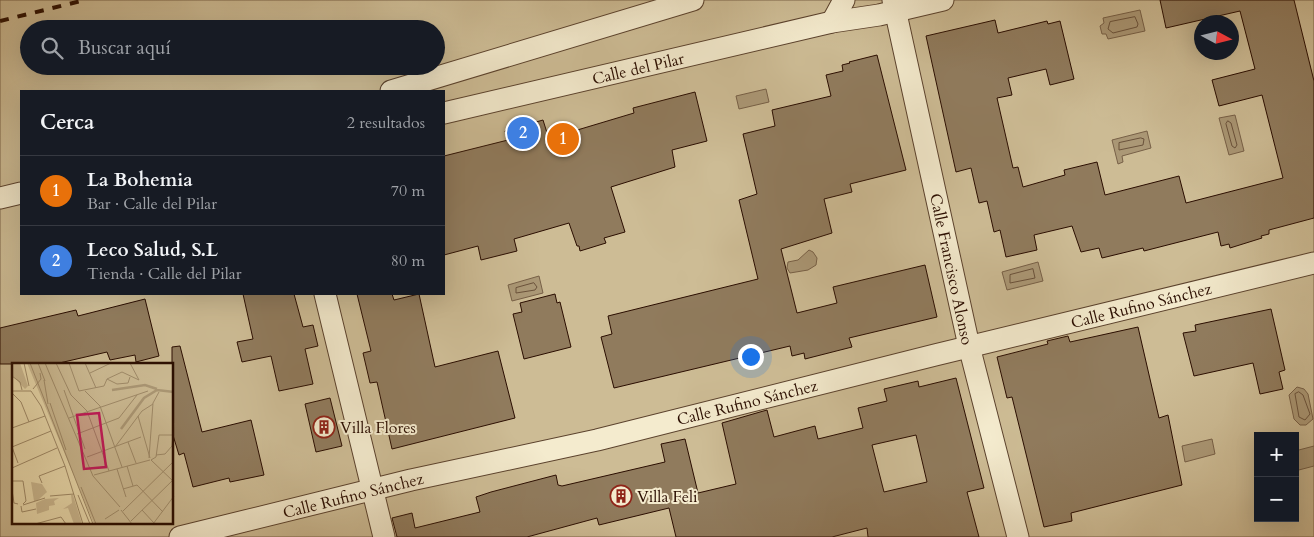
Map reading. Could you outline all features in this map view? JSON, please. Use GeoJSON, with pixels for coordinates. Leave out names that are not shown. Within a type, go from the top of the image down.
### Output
{"type":"FeatureCollection","features":[{"type":"Feature","properties":{"kind":"street"},"geometry":{"type":"LineString","coordinates":[[445,75],[693,0]]}},
{"type":"Feature","properties":{"kind":"street"},"geometry":{"type":"LineString","coordinates":[[832,22],[844,0]]}},
{"type":"Feature","properties":{"kind":"street","name":"Calle del Pilar"},"geometry":{"type":"LineString","coordinates":[[445,113],[894,6],[943,0]]}},
{"type":"Feature","properties":{"kind":"street","name":"Calle Francisco Alonso"},"geometry":{"type":"LineString","coordinates":[[894,6],[969,346],[1018,537]]}},
{"type":"Feature","properties":{"kind":"street"},"geometry":{"type":"LineString","coordinates":[[394,90],[444,75]]}},
{"type":"Feature","properties":{"kind":"street"},"geometry":{"type":"LineString","coordinates":[[0,198],[20,193]]}},
{"type":"Feature","properties":{"kind":"street","name":"Calle Rufino Sánchez"},"geometry":{"type":"LineString","coordinates":[[180,537],[373,490],[597,440],[969,346],[1314,264]]}},
{"type":"Feature","properties":{"kind":"street"},"geometry":{"type":"LineString","coordinates":[[325,295],[384,537]]}},
{"type":"Feature","properties":{"kind":"shaded area"},"geometry":{"type":"Polygon","coordinates":[[[0,0],[1314,0],[1314,537],[0,537],[0,0]]]}},
{"type":"Feature","properties":{"kind":"water"},"geometry":{"type":"Polygon","coordinates":[[[1140,10],[1145,31],[1108,39],[1106,34],[1102,34],[1100,26],[1104,23],[1103,18],[1140,10]]]}},
{"type":"Feature","properties":{"kind":"water"},"geometry":{"type":"Polygon","coordinates":[[[766,89],[769,102],[739,109],[736,96],[766,89]]]}},
{"type":"Feature","properties":{"kind":"water"},"geometry":{"type":"Polygon","coordinates":[[[1235,115],[1244,151],[1229,155],[1219,118],[1235,115]]]}},
{"type":"Feature","properties":{"kind":"water"},"geometry":{"type":"Polygon","coordinates":[[[1147,131],[1151,148],[1122,156],[1123,162],[1118,164],[1112,140],[1147,131]]]}},
{"type":"Feature","properties":{"kind":"water"},"geometry":{"type":"Polygon","coordinates":[[[809,250],[817,258],[816,265],[808,270],[790,273],[787,268],[788,262],[798,260],[809,250]]]}},
{"type":"Feature","properties":{"kind":"water"},"geometry":{"type":"Polygon","coordinates":[[[1038,262],[1043,281],[1007,290],[1002,272],[1038,262]]]}},
{"type":"Feature","properties":{"kind":"water"},"geometry":{"type":"Polygon","coordinates":[[[539,276],[543,293],[512,301],[508,285],[539,276]]]}},
{"type":"Feature","properties":{"kind":"water"},"geometry":{"type":"Polygon","coordinates":[[[1297,387],[1304,389],[1308,394],[1313,419],[1306,425],[1300,425],[1294,419],[1289,395],[1297,387]]]}},
{"type":"Feature","properties":{"kind":"water"},"geometry":{"type":"Polygon","coordinates":[[[1212,439],[1215,454],[1185,462],[1182,446],[1212,439]]]}},
{"type":"Feature","properties":{"kind":"water"},"geometry":{"type":"Polygon","coordinates":[[[1314,446],[1314,466],[1299,470],[1299,450],[1314,446]]]}},
{"type":"Feature","properties":{"kind":"building"},"geometry":{"type":"Polygon","coordinates":[[[1160,0],[1294,0],[1314,81],[1314,218],[1269,230],[1269,234],[1261,236],[1262,238],[1230,248],[1229,244],[1221,246],[1218,232],[1144,251],[1143,248],[1102,258],[1099,248],[1081,252],[1072,226],[1034,235],[1037,250],[1006,257],[1000,230],[994,232],[987,201],[979,203],[971,168],[956,172],[926,36],[995,20],[998,33],[1047,21],[1048,24],[1060,21],[1074,79],[1050,85],[1046,69],[1008,78],[1012,95],[997,98],[1013,168],[1018,167],[1023,187],[1065,175],[1064,170],[1097,162],[1105,195],[1179,176],[1186,203],[1283,178],[1262,95],[1219,106],[1212,80],[1255,69],[1240,11],[1223,15],[1194,15],[1194,22],[1166,28],[1160,0]]]}},
{"type":"Feature","properties":{"kind":"building"},"geometry":{"type":"Polygon","coordinates":[[[877,55],[906,170],[850,184],[852,192],[824,199],[832,233],[781,249],[797,313],[837,303],[833,287],[925,265],[937,317],[849,338],[852,347],[805,359],[804,353],[792,356],[790,346],[614,388],[601,337],[612,334],[608,316],[758,279],[739,200],[757,194],[743,134],[775,126],[772,110],[831,96],[826,75],[843,71],[842,65],[849,62],[877,55]]]}},
{"type":"Feature","properties":{"kind":"building"},"geometry":{"type":"Polygon","coordinates":[[[695,92],[707,141],[672,150],[675,167],[611,187],[625,232],[604,238],[606,243],[580,251],[569,223],[514,239],[517,251],[481,260],[478,246],[445,255],[445,156],[508,140],[505,131],[543,120],[548,136],[574,128],[574,131],[634,113],[633,108],[695,92]]]}},
{"type":"Feature","properties":{"kind":"building"},"geometry":{"type":"Polygon","coordinates":[[[555,294],[557,303],[560,302],[571,347],[524,359],[513,314],[522,312],[520,303],[555,294]]]}},
{"type":"Feature","properties":{"kind":"building"},"geometry":{"type":"Polygon","coordinates":[[[243,295],[294,295],[303,327],[313,325],[318,346],[305,349],[313,384],[279,391],[271,356],[242,362],[237,342],[253,339],[243,295]]]}},
{"type":"Feature","properties":{"kind":"building"},"geometry":{"type":"Polygon","coordinates":[[[357,295],[392,295],[394,300],[419,295],[435,367],[498,351],[515,418],[392,449],[377,382],[370,383],[363,353],[371,351],[357,295]]]}},
{"type":"Feature","properties":{"kind":"building"},"geometry":{"type":"Polygon","coordinates":[[[145,299],[159,356],[136,362],[135,355],[110,360],[107,352],[59,363],[0,364],[0,328],[76,310],[78,316],[145,299]]]}},
{"type":"Feature","properties":{"kind":"building"},"geometry":{"type":"Polygon","coordinates":[[[1271,309],[1285,370],[1279,372],[1283,389],[1260,394],[1253,363],[1194,376],[1183,333],[1196,331],[1195,325],[1271,309]]]}},
{"type":"Feature","properties":{"kind":"building"},"geometry":{"type":"Polygon","coordinates":[[[1138,327],[1159,418],[1168,415],[1182,485],[1071,513],[1072,521],[1044,527],[1012,397],[1007,398],[997,357],[1048,344],[1047,341],[1068,336],[1070,342],[1138,327]]]}},
{"type":"Feature","properties":{"kind":"building"},"geometry":{"type":"Polygon","coordinates":[[[180,346],[202,432],[251,420],[264,475],[230,482],[229,478],[193,487],[184,453],[179,455],[174,439],[174,363],[172,363],[172,347],[180,346]]]}},
{"type":"Feature","properties":{"kind":"building"},"geometry":{"type":"Polygon","coordinates":[[[956,378],[984,488],[967,492],[979,537],[868,537],[867,528],[832,537],[676,537],[669,508],[599,525],[597,518],[527,537],[397,537],[392,518],[412,513],[415,528],[480,512],[476,497],[556,475],[558,485],[562,486],[665,462],[661,444],[685,439],[698,493],[736,484],[722,423],[767,410],[774,437],[815,426],[818,439],[863,428],[858,408],[887,401],[884,389],[918,381],[919,387],[956,378]],[[916,435],[872,445],[884,492],[927,482],[916,435]]]}},
{"type":"Feature","properties":{"kind":"building","name":"Villa Flores"},"geometry":{"type":"Polygon","coordinates":[[[330,398],[342,446],[316,452],[305,404],[330,398]]]}},
{"type":"Feature","properties":{"kind":"railway"},"geometry":{"type":"LineString","coordinates":[[0,21],[85,0]]}},
{"type":"Feature","properties":{"kind":"place","name":"Leco Salud, S.L"},"geometry":{"type":"Point","coordinates":[523,133]}},
{"type":"Feature","properties":{"kind":"place","name":"La Bohemia"},"geometry":{"type":"Point","coordinates":[563,139]}},
{"type":"Feature","properties":{"kind":"place","name":"Villa Flores"},"geometry":{"type":"Point","coordinates":[324,427]}},
{"type":"Feature","properties":{"kind":"place","name":"Villa Feli"},"geometry":{"type":"Point","coordinates":[621,496]}}]}
